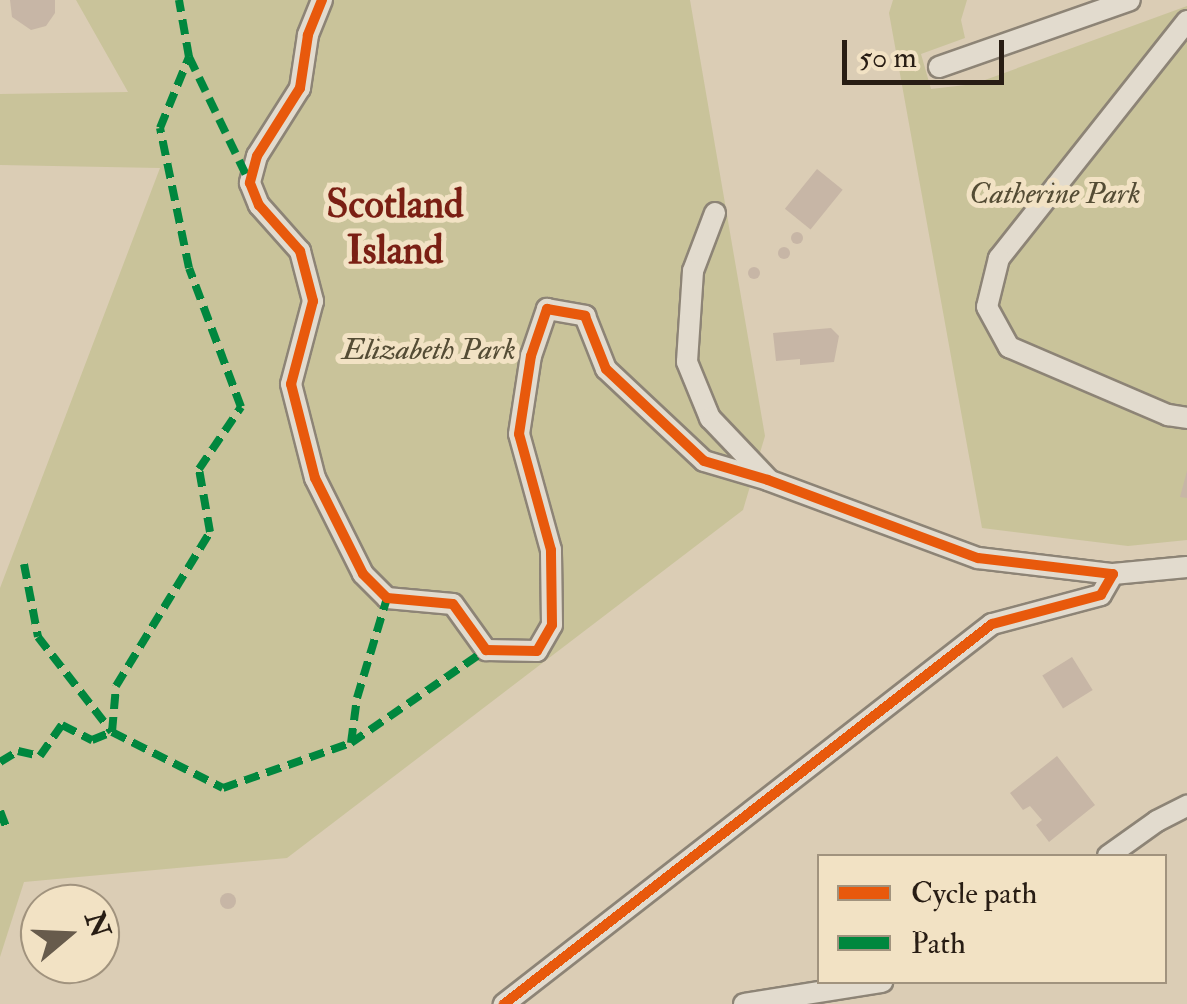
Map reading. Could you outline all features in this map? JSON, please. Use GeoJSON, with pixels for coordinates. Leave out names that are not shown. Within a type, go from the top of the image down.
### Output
{"type":"FeatureCollection","features":[{"type":"Feature","properties":{"kind":"street"},"geometry":{"type":"LineString","coordinates":[[322,0],[308,35],[300,88],[257,156],[250,183],[259,206],[300,251],[313,301],[291,384],[315,478],[364,574],[387,598],[454,604],[486,650],[537,651],[552,625],[551,550],[519,434],[531,356],[547,309],[585,316],[606,369],[704,461],[768,480],[978,558],[1114,574],[1187,568]]}},
{"type":"Feature","properties":{"kind":"street"},"geometry":{"type":"LineString","coordinates":[[940,67],[1130,0]]}},
{"type":"Feature","properties":{"kind":"street"},"geometry":{"type":"LineString","coordinates":[[1187,21],[998,258],[987,307],[1008,347],[1168,415],[1187,418]]}},
{"type":"Feature","properties":{"kind":"street"},"geometry":{"type":"LineString","coordinates":[[715,213],[694,271],[687,362],[710,418],[768,480]]}},
{"type":"Feature","properties":{"kind":"street"},"geometry":{"type":"LineString","coordinates":[[504,1004],[992,624],[1101,595],[1114,574]]}},
{"type":"Feature","properties":{"kind":"street"},"geometry":{"type":"LineString","coordinates":[[1111,854],[1157,820],[1187,806]]}},
{"type":"Feature","properties":{"kind":"street"},"geometry":{"type":"LineString","coordinates":[[744,1004],[869,984]]}},
{"type":"Feature","properties":{"kind":"green space","name":"Elizabeth Park"},"geometry":{"type":"Polygon","coordinates":[[[76,0],[690,0],[765,436],[743,510],[287,858],[24,882],[20,884],[0,957],[0,588],[160,168],[0,165],[0,94],[128,92],[76,0]]]}},
{"type":"Feature","properties":{"kind":"green space","name":"Catherine Park"},"geometry":{"type":"Polygon","coordinates":[[[893,0],[967,0],[961,20],[965,38],[921,54],[931,89],[974,84],[1187,6],[1187,540],[1128,546],[982,528],[889,13],[893,0]]]}},
{"type":"Feature","properties":{"kind":"building"},"geometry":{"type":"Polygon","coordinates":[[[10,0],[55,0],[55,13],[46,26],[31,30],[12,17],[10,0]]]}},
{"type":"Feature","properties":{"kind":"building"},"geometry":{"type":"Polygon","coordinates":[[[817,169],[843,190],[811,229],[785,209],[817,169]]]}},
{"type":"Feature","properties":{"kind":"building"},"geometry":{"type":"Polygon","coordinates":[[[797,232],[803,238],[797,244],[791,238],[797,232]]]}},
{"type":"Feature","properties":{"kind":"building"},"geometry":{"type":"Polygon","coordinates":[[[784,247],[790,253],[784,259],[778,253],[784,247]]]}},
{"type":"Feature","properties":{"kind":"building"},"geometry":{"type":"Polygon","coordinates":[[[754,267],[760,273],[754,279],[748,273],[754,267]]]}},
{"type":"Feature","properties":{"kind":"building"},"geometry":{"type":"Polygon","coordinates":[[[831,328],[839,336],[834,362],[800,365],[800,359],[776,361],[773,333],[831,328]]]}},
{"type":"Feature","properties":{"kind":"building"},"geometry":{"type":"Polygon","coordinates":[[[1187,471],[1187,498],[1180,497],[1187,471]]]}},
{"type":"Feature","properties":{"kind":"building"},"geometry":{"type":"Polygon","coordinates":[[[1072,657],[1093,690],[1063,709],[1042,676],[1072,657]]]}},
{"type":"Feature","properties":{"kind":"building"},"geometry":{"type":"Polygon","coordinates":[[[1057,756],[1095,805],[1049,842],[1036,825],[1042,820],[1030,806],[1023,810],[1010,793],[1057,756]]]}},
{"type":"Feature","properties":{"kind":"building"},"geometry":{"type":"Polygon","coordinates":[[[228,893],[236,901],[228,909],[220,901],[228,893]]]}},
{"type":"Feature","properties":{"kind":"marked path"},"geometry":{"type":"LineString","coordinates":[[0,762],[18,751],[40,756],[62,725],[92,740],[112,732],[116,686],[210,532],[199,469],[241,407],[189,268],[160,128],[189,57],[179,0]]}},
{"type":"Feature","properties":{"kind":"marked path"},"geometry":{"type":"LineString","coordinates":[[189,57],[250,183]]}},
{"type":"Feature","properties":{"kind":"marked path"},"geometry":{"type":"LineString","coordinates":[[24,564],[38,637],[112,732],[223,788],[351,743],[486,650]]}},
{"type":"Feature","properties":{"kind":"marked path"},"geometry":{"type":"LineString","coordinates":[[351,743],[357,698],[387,598]]}},
{"type":"Feature","properties":{"kind":"marked path"},"geometry":{"type":"LineString","coordinates":[[0,811],[6,827]]}},
{"type":"Feature","properties":{"kind":"cycle path"},"geometry":{"type":"LineString","coordinates":[[322,0],[308,35],[300,88],[257,156],[250,183],[259,205],[300,251],[313,301],[291,384],[315,478],[363,574],[387,598],[453,604],[486,650],[537,651],[552,625],[551,550],[519,434],[531,356],[547,309],[585,316],[606,369],[704,461],[768,480],[978,558],[1113,574],[1101,595],[992,624],[504,1004]]}},
{"type":"Feature","properties":{"kind":"district","name":"Scotland Island"},"geometry":{"type":"Point","coordinates":[395,228]}}]}
